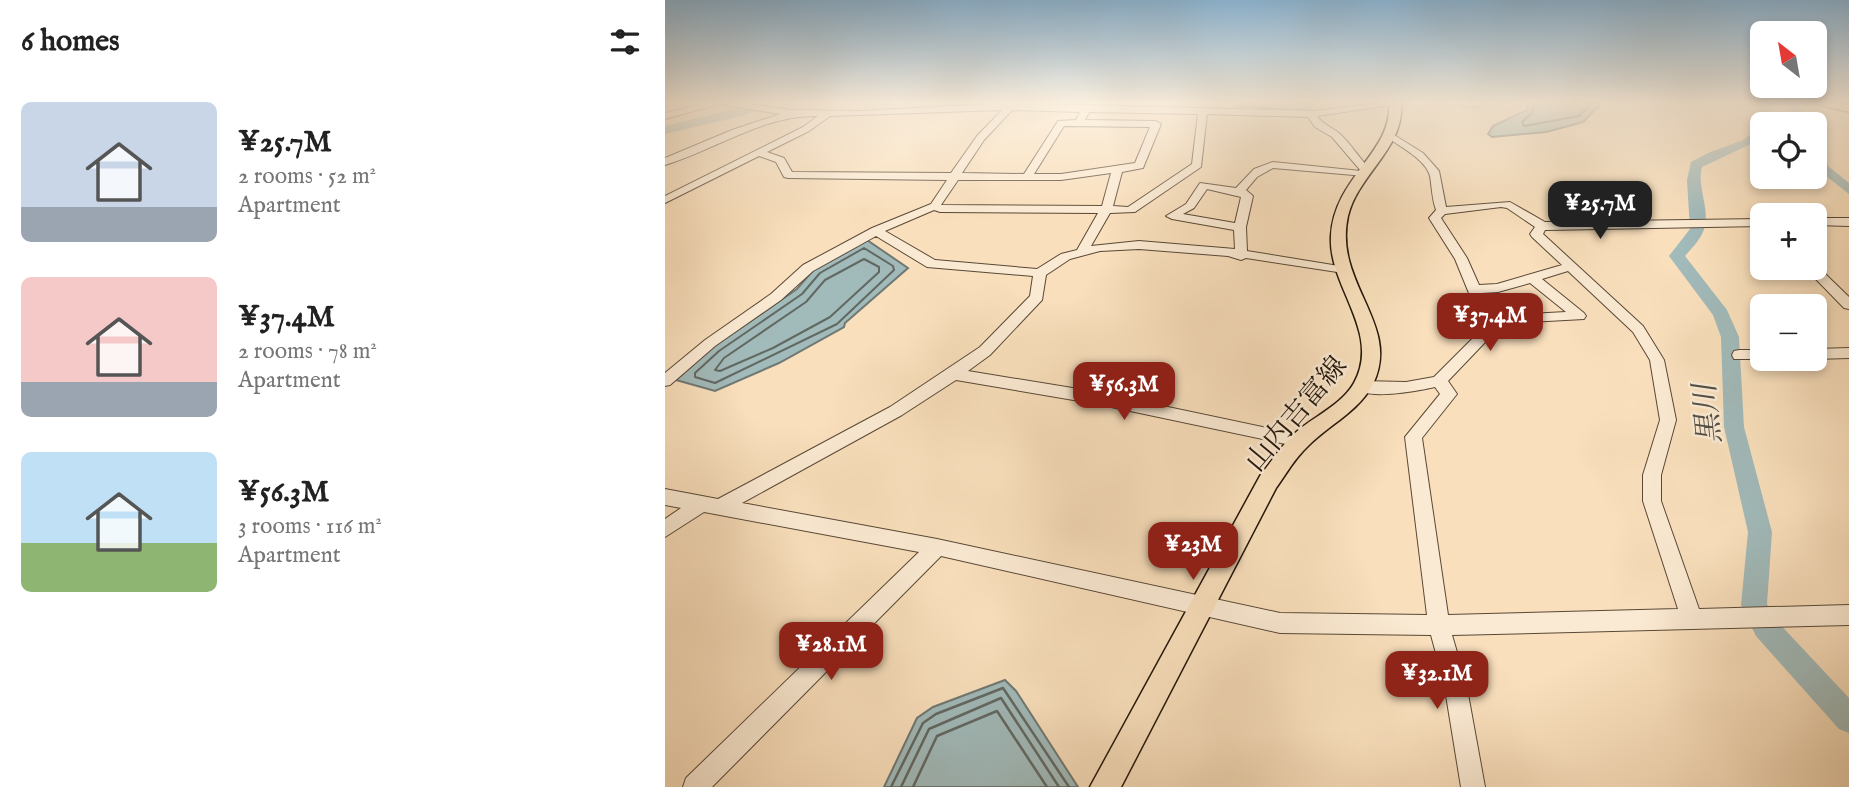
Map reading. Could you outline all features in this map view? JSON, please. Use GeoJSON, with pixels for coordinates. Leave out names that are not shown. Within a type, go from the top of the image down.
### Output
{"type":"FeatureCollection","features":[{"type":"Feature","properties":{"kind":"main road","name":"山内吉富線"},"geometry":{"type":"LineString","coordinates":[[1105,787],[1268,482],[1300,441],[1347,404],[1361,387],[1373,359],[1372,338],[1339,270],[1337,250],[1341,214],[1363,171],[1388,140]]}},
{"type":"Feature","properties":{"kind":"street"},"geometry":{"type":"LineString","coordinates":[[665,162],[717,140]]}},
{"type":"Feature","properties":{"kind":"street"},"geometry":{"type":"LineString","coordinates":[[665,200],[785,140]]}},
{"type":"Feature","properties":{"kind":"street"},"geometry":{"type":"LineString","coordinates":[[665,381],[808,268],[876,231],[935,206],[979,140]]}},
{"type":"Feature","properties":{"kind":"street"},"geometry":{"type":"LineString","coordinates":[[1027,177],[1050,140]]}},
{"type":"Feature","properties":{"kind":"street"},"geometry":{"type":"LineString","coordinates":[[759,153],[780,160],[787,175],[793,176],[1027,177],[1117,172],[1139,166],[1150,140]]}},
{"type":"Feature","properties":{"kind":"street"},"geometry":{"type":"LineString","coordinates":[[935,206],[940,209],[1131,210],[1197,165],[1200,140]]}},
{"type":"Feature","properties":{"kind":"street"},"geometry":{"type":"LineString","coordinates":[[1341,140],[1363,171]]}},
{"type":"Feature","properties":{"kind":"street"},"geometry":{"type":"LineString","coordinates":[[1396,140],[1419,155],[1435,173],[1436,193],[1442,211]]}},
{"type":"Feature","properties":{"kind":"street"},"geometry":{"type":"LineString","coordinates":[[1239,192],[1246,182],[1264,167],[1273,165],[1363,171]]}},
{"type":"Feature","properties":{"kind":"street"},"geometry":{"type":"LineString","coordinates":[[1082,251],[1107,208],[1117,172]]}},
{"type":"Feature","properties":{"kind":"street"},"geometry":{"type":"LineString","coordinates":[[1240,226],[1178,222],[1172,216],[1189,206],[1204,185],[1247,196],[1240,226],[1241,256]]}},
{"type":"Feature","properties":{"kind":"street"},"geometry":{"type":"LineString","coordinates":[[1361,387],[1406,388],[1439,381],[1486,333],[1489,325],[1461,258],[1435,218],[1442,211],[1510,205],[1542,226],[1750,222]]}},
{"type":"Feature","properties":{"kind":"street"},"geometry":{"type":"LineString","coordinates":[[1827,222],[1849,222]]}},
{"type":"Feature","properties":{"kind":"street"},"geometry":{"type":"LineString","coordinates":[[1542,226],[1536,234],[1638,329],[1657,360],[1668,420],[1667,435],[1652,475],[1652,501],[1692,620]]}},
{"type":"Feature","properties":{"kind":"street"},"geometry":{"type":"LineString","coordinates":[[876,231],[938,266],[1040,273]]}},
{"type":"Feature","properties":{"kind":"street"},"geometry":{"type":"LineString","coordinates":[[665,529],[896,411],[954,374],[985,351],[1037,297],[1040,273],[1048,265],[1082,251],[1156,243],[1339,270]]}},
{"type":"Feature","properties":{"kind":"street"},"geometry":{"type":"LineString","coordinates":[[1473,290],[1534,279],[1572,266]]}},
{"type":"Feature","properties":{"kind":"street"},"geometry":{"type":"LineString","coordinates":[[1489,325],[1529,318],[1579,316],[1534,279]]}},
{"type":"Feature","properties":{"kind":"street"},"geometry":{"type":"LineString","coordinates":[[1823,280],[1849,305]]}},
{"type":"Feature","properties":{"kind":"street"},"geometry":{"type":"LineString","coordinates":[[1827,354],[1849,353]]}},
{"type":"Feature","properties":{"kind":"street"},"geometry":{"type":"LineString","coordinates":[[1739,355],[1750,355]]}},
{"type":"Feature","properties":{"kind":"street"},"geometry":{"type":"LineString","coordinates":[[954,374],[1097,398],[1300,441]]}},
{"type":"Feature","properties":{"kind":"street"},"geometry":{"type":"LineString","coordinates":[[1439,381],[1450,394],[1413,437],[1439,625],[1455,683],[1473,787]]}},
{"type":"Feature","properties":{"kind":"street"},"geometry":{"type":"LineString","coordinates":[[665,497],[937,547],[1280,623],[1439,625],[1849,615]]}},
{"type":"Feature","properties":{"kind":"street"},"geometry":{"type":"LineString","coordinates":[[695,787],[937,547]]}},
{"type":"Feature","properties":{"kind":"water"},"geometry":{"type":"Polygon","coordinates":[[[867,240],[908,268],[845,323],[844,327],[779,363],[715,391],[676,380],[714,346],[797,289],[815,268],[867,240]]]}},
{"type":"Feature","properties":{"kind":"water"},"geometry":{"type":"Polygon","coordinates":[[[1005,680],[1016,691],[1078,787],[884,787],[917,718],[933,707],[1005,680]]]}},
{"type":"Feature","properties":{"kind":"waterway","name":"黒川"},"geometry":{"type":"LineString","coordinates":[[1750,141],[1712,155],[1696,165],[1693,180],[1698,225],[1677,256],[1721,314],[1730,337],[1734,427],[1760,532],[1754,605],[1765,627],[1849,719]]}},
{"type":"Feature","properties":{"kind":"waterway"},"geometry":{"type":"LineString","coordinates":[[1827,172],[1849,190]]}}]}
